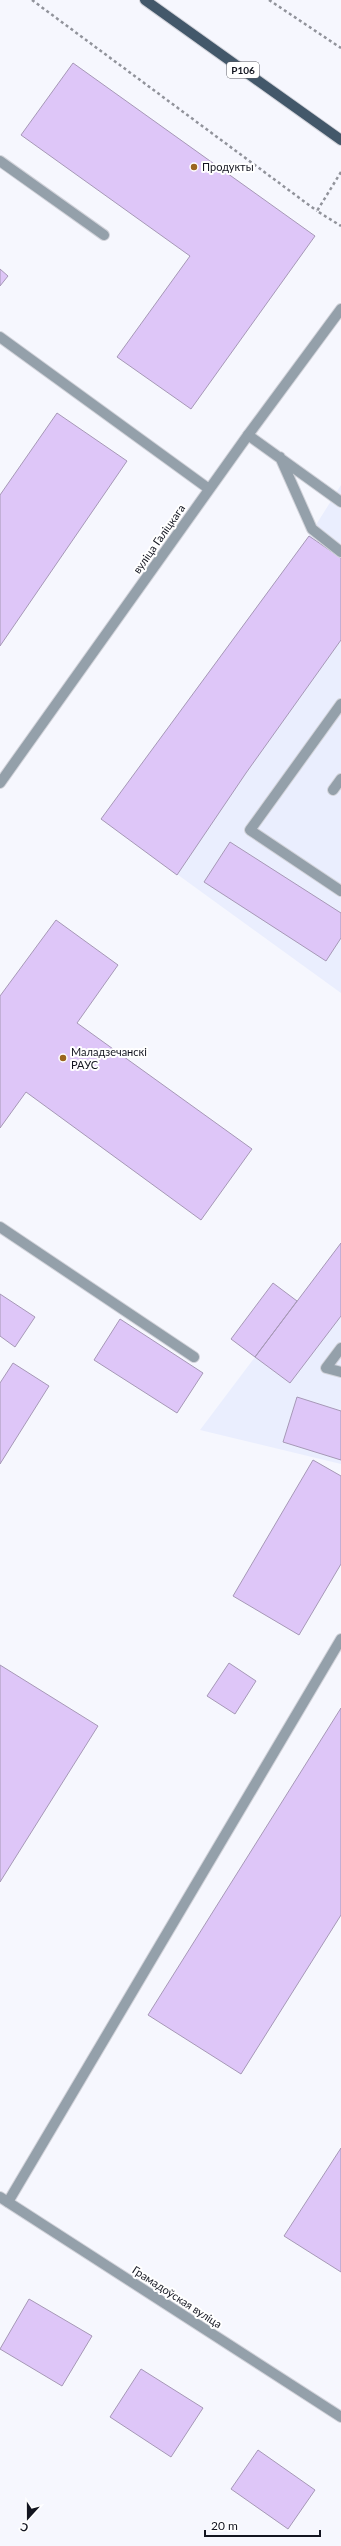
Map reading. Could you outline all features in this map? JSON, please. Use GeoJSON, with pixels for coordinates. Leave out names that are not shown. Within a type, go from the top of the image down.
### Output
{"type":"FeatureCollection","features":[{"type":"Feature","properties":{"kind":"main road","name":"Р106"},"geometry":{"type":"LineString","coordinates":[[145,0],[341,140]]}},
{"type":"Feature","properties":{"kind":"street"},"geometry":{"type":"LineString","coordinates":[[0,161],[104,235]]}},
{"type":"Feature","properties":{"kind":"street","name":"вуліца Галіцкага"},"geometry":{"type":"LineString","coordinates":[[0,784],[248,434],[341,309]]}},
{"type":"Feature","properties":{"kind":"street"},"geometry":{"type":"LineString","coordinates":[[0,337],[209,489]]}},
{"type":"Feature","properties":{"kind":"street"},"geometry":{"type":"LineString","coordinates":[[248,434],[341,502]]}},
{"type":"Feature","properties":{"kind":"street"},"geometry":{"type":"LineString","coordinates":[[280,457],[312,528],[341,552]]}},
{"type":"Feature","properties":{"kind":"street"},"geometry":{"type":"LineString","coordinates":[[341,704],[250,830],[341,891]]}},
{"type":"Feature","properties":{"kind":"street"},"geometry":{"type":"LineString","coordinates":[[333,790],[341,779]]}},
{"type":"Feature","properties":{"kind":"street"},"geometry":{"type":"LineString","coordinates":[[0,1227],[194,1357]]}},
{"type":"Feature","properties":{"kind":"street"},"geometry":{"type":"LineString","coordinates":[[341,1348],[326,1368],[341,1372]]}},
{"type":"Feature","properties":{"kind":"street"},"geometry":{"type":"LineString","coordinates":[[4,2199],[341,1639]]}},
{"type":"Feature","properties":{"kind":"street","name":"Грамадоўская вуліца"},"geometry":{"type":"LineString","coordinates":[[4,2199],[341,2417]]}},
{"type":"Feature","properties":{"kind":"path"},"geometry":{"type":"LineString","coordinates":[[32,0],[317,211],[341,226]]}},
{"type":"Feature","properties":{"kind":"path"},"geometry":{"type":"LineString","coordinates":[[269,0],[341,48]]}},
{"type":"Feature","properties":{"kind":"path"},"geometry":{"type":"LineString","coordinates":[[317,211],[341,172]]}},
{"type":"Feature","properties":{"kind":"shaded area"},"geometry":{"type":"Polygon","coordinates":[[[341,485],[341,993],[101,819],[309,536],[341,485]]]}},
{"type":"Feature","properties":{"kind":"shaded area"},"geometry":{"type":"Polygon","coordinates":[[[341,1243],[341,1464],[200,1430],[255,1357],[341,1243]]]}},
{"type":"Feature","properties":{"kind":"building"},"geometry":{"type":"Polygon","coordinates":[[[73,63],[315,236],[191,409],[117,357],[190,256],[21,135],[73,63]]]}},
{"type":"Feature","properties":{"kind":"building"},"geometry":{"type":"Polygon","coordinates":[[[0,269],[8,276],[0,286],[0,269]]]}},
{"type":"Feature","properties":{"kind":"building"},"geometry":{"type":"Polygon","coordinates":[[[57,413],[127,461],[0,646],[0,495],[57,413]]]}},
{"type":"Feature","properties":{"kind":"building"},"geometry":{"type":"Polygon","coordinates":[[[309,536],[341,558],[341,640],[246,773],[177,875],[101,819],[309,536]]]}},
{"type":"Feature","properties":{"kind":"building"},"geometry":{"type":"Polygon","coordinates":[[[230,842],[341,913],[341,938],[326,961],[204,882],[230,842]]]}},
{"type":"Feature","properties":{"kind":"building","name":"Маладзечанскі РАУС"},"geometry":{"type":"Polygon","coordinates":[[[56,920],[118,965],[77,1023],[252,1149],[201,1220],[26,1092],[0,1128],[0,996],[56,920]]]}},
{"type":"Feature","properties":{"kind":"building"},"geometry":{"type":"Polygon","coordinates":[[[341,1243],[341,1316],[290,1383],[255,1357],[341,1243]]]}},
{"type":"Feature","properties":{"kind":"building"},"geometry":{"type":"Polygon","coordinates":[[[273,1283],[297,1301],[255,1357],[231,1339],[273,1283]]]}},
{"type":"Feature","properties":{"kind":"building"},"geometry":{"type":"Polygon","coordinates":[[[0,1294],[35,1317],[15,1347],[0,1336],[0,1294]]]}},
{"type":"Feature","properties":{"kind":"building"},"geometry":{"type":"Polygon","coordinates":[[[120,1319],[203,1373],[177,1413],[94,1360],[120,1319]]]}},
{"type":"Feature","properties":{"kind":"building"},"geometry":{"type":"Polygon","coordinates":[[[13,1363],[49,1386],[0,1464],[0,1383],[13,1363]]]}},
{"type":"Feature","properties":{"kind":"building"},"geometry":{"type":"Polygon","coordinates":[[[297,1397],[341,1411],[341,1460],[283,1442],[297,1397]]]}},
{"type":"Feature","properties":{"kind":"building"},"geometry":{"type":"Polygon","coordinates":[[[313,1460],[341,1476],[341,1564],[299,1635],[233,1596],[313,1460]]]}},
{"type":"Feature","properties":{"kind":"building"},"geometry":{"type":"Polygon","coordinates":[[[229,1663],[256,1681],[235,1714],[207,1696],[229,1663]]]}},
{"type":"Feature","properties":{"kind":"building"},"geometry":{"type":"Polygon","coordinates":[[[0,1665],[98,1726],[0,1882],[0,1665]]]}},
{"type":"Feature","properties":{"kind":"building"},"geometry":{"type":"Polygon","coordinates":[[[341,1708],[341,1915],[241,2074],[148,2015],[341,1708]]]}},
{"type":"Feature","properties":{"kind":"building"},"geometry":{"type":"Polygon","coordinates":[[[341,2148],[341,2272],[284,2236],[341,2148]]]}},
{"type":"Feature","properties":{"kind":"building"},"geometry":{"type":"Polygon","coordinates":[[[29,2299],[92,2336],[62,2386],[0,2349],[29,2299]]]}},
{"type":"Feature","properties":{"kind":"building"},"geometry":{"type":"Polygon","coordinates":[[[141,2369],[203,2408],[171,2457],[110,2417],[141,2369]]]}},
{"type":"Feature","properties":{"kind":"building"},"geometry":{"type":"Polygon","coordinates":[[[258,2450],[315,2490],[288,2529],[231,2489],[258,2450]]]}},
{"type":"Feature","properties":{"kind":"place","name":"Продукты"},"geometry":{"type":"Point","coordinates":[194,167]}},
{"type":"Feature","properties":{"kind":"place","name":"Маладзечанскі РАУС"},"geometry":{"type":"Point","coordinates":[63,1058]}}]}
